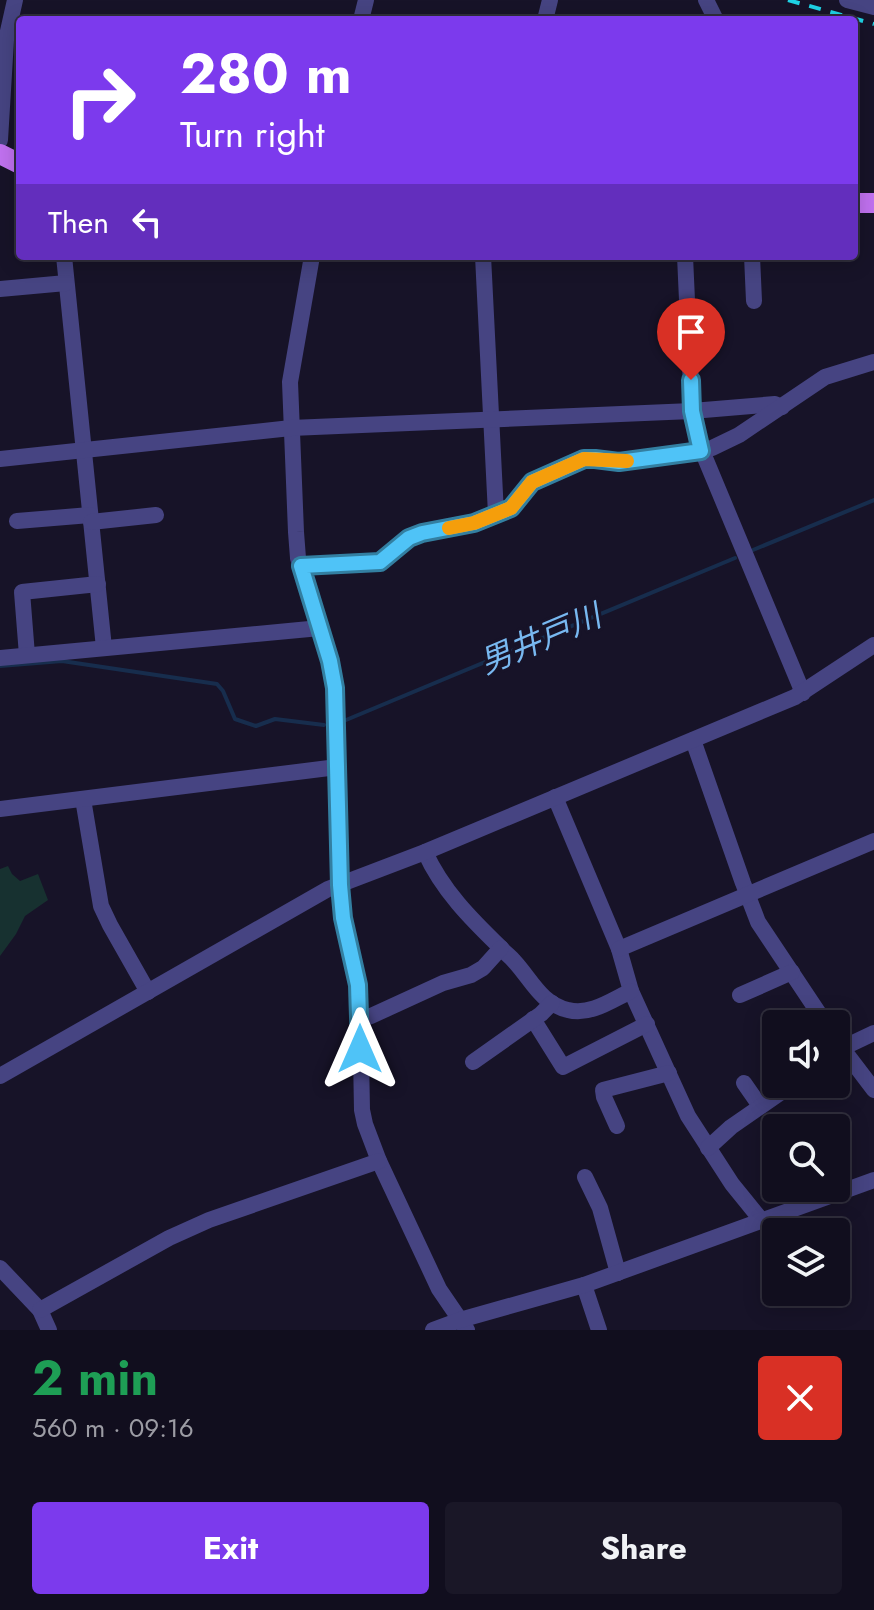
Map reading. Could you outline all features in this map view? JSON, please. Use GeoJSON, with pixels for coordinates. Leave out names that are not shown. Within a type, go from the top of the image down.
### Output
{"type":"FeatureCollection","features":[{"type":"Feature","properties":{"kind":"street"},"geometry":{"type":"LineString","coordinates":[[0,140],[6,40],[15,0]]}},
{"type":"Feature","properties":{"kind":"street"},"geometry":{"type":"LineString","coordinates":[[847,0],[874,7]]}},
{"type":"Feature","properties":{"kind":"street"},"geometry":{"type":"LineString","coordinates":[[64,260],[104,648]]}},
{"type":"Feature","properties":{"kind":"street"},"geometry":{"type":"LineString","coordinates":[[311,260],[290,382],[297,541],[335,688],[340,885],[343,918],[358,985],[362,1110],[379,1161],[439,1289],[464,1325]]}},
{"type":"Feature","properties":{"kind":"street"},"geometry":{"type":"LineString","coordinates":[[483,260],[496,514]]}},
{"type":"Feature","properties":{"kind":"street"},"geometry":{"type":"LineString","coordinates":[[685,260],[692,411],[701,451],[803,693]]}},
{"type":"Feature","properties":{"kind":"street"},"geometry":{"type":"LineString","coordinates":[[752,260],[754,301]]}},
{"type":"Feature","properties":{"kind":"street"},"geometry":{"type":"LineString","coordinates":[[0,289],[66,283]]}},
{"type":"Feature","properties":{"kind":"street"},"geometry":{"type":"LineString","coordinates":[[301,566],[380,562],[409,538],[474,523],[511,508],[532,482],[584,459],[619,462],[712,448],[739,435],[825,377],[874,362]]}},
{"type":"Feature","properties":{"kind":"street"},"geometry":{"type":"LineString","coordinates":[[0,459],[291,428],[692,411],[775,404],[782,407]]}},
{"type":"Feature","properties":{"kind":"street"},"geometry":{"type":"LineString","coordinates":[[17,521],[156,515]]}},
{"type":"Feature","properties":{"kind":"street"},"geometry":{"type":"LineString","coordinates":[[27,655],[22,592],[98,584]]}},
{"type":"Feature","properties":{"kind":"street"},"geometry":{"type":"LineString","coordinates":[[0,658],[320,628]]}},
{"type":"Feature","properties":{"kind":"street"},"geometry":{"type":"LineString","coordinates":[[0,1076],[328,889],[425,852],[803,693],[874,645]]}},
{"type":"Feature","properties":{"kind":"street"},"geometry":{"type":"LineString","coordinates":[[693,740],[758,922],[817,1010]]}},
{"type":"Feature","properties":{"kind":"street"},"geometry":{"type":"LineString","coordinates":[[0,809],[337,767]]}},
{"type":"Feature","properties":{"kind":"street"},"geometry":{"type":"LineString","coordinates":[[433,1330],[464,1325],[762,1221],[732,1184],[688,1116],[631,991],[619,949],[555,797]]}},
{"type":"Feature","properties":{"kind":"street"},"geometry":{"type":"LineString","coordinates":[[83,799],[101,906],[148,992]]}},
{"type":"Feature","properties":{"kind":"street"},"geometry":{"type":"LineString","coordinates":[[619,949],[874,841]]}},
{"type":"Feature","properties":{"kind":"street"},"geometry":{"type":"LineString","coordinates":[[425,852],[456,903],[515,961],[535,989],[552,1003],[580,1012],[631,991]]}},
{"type":"Feature","properties":{"kind":"street"},"geometry":{"type":"LineString","coordinates":[[360,1019],[443,983],[471,975],[483,968],[501,948]]}},
{"type":"Feature","properties":{"kind":"street"},"geometry":{"type":"LineString","coordinates":[[740,995],[792,972]]}},
{"type":"Feature","properties":{"kind":"street"},"geometry":{"type":"LineString","coordinates":[[473,1062],[552,1003]]}},
{"type":"Feature","properties":{"kind":"street"},"geometry":{"type":"LineString","coordinates":[[533,1019],[563,1067],[647,1024]]}},
{"type":"Feature","properties":{"kind":"street"},"geometry":{"type":"LineString","coordinates":[[850,1042],[874,1033]]}},
{"type":"Feature","properties":{"kind":"street"},"geometry":{"type":"LineString","coordinates":[[850,1061],[874,1090]]}},
{"type":"Feature","properties":{"kind":"street"},"geometry":{"type":"LineString","coordinates":[[617,1126],[603,1090],[669,1073]]}},
{"type":"Feature","properties":{"kind":"street"},"geometry":{"type":"LineString","coordinates":[[744,1083],[760,1106]]}},
{"type":"Feature","properties":{"kind":"street"},"geometry":{"type":"LineString","coordinates":[[708,1148],[772,1098]]}},
{"type":"Feature","properties":{"kind":"street"},"geometry":{"type":"LineString","coordinates":[[40,1310],[169,1238],[209,1220],[379,1161]]}},
{"type":"Feature","properties":{"kind":"street"},"geometry":{"type":"LineString","coordinates":[[585,1177],[600,1208],[618,1273]]}},
{"type":"Feature","properties":{"kind":"street"},"geometry":{"type":"LineString","coordinates":[[770,1218],[874,1180]]}},
{"type":"Feature","properties":{"kind":"street"},"geometry":{"type":"LineString","coordinates":[[0,1268],[40,1310],[49,1330]]}},
{"type":"Feature","properties":{"kind":"street"},"geometry":{"type":"LineString","coordinates":[[584,1285],[599,1330]]}},
{"type":"Feature","properties":{"kind":"green space"},"geometry":{"type":"Polygon","coordinates":[[[8,866],[20,881],[38,874],[48,900],[25,916],[0,956],[0,869],[8,866]]]}},
{"type":"Feature","properties":{"kind":"waterway","name":"男井戸川"},"geometry":{"type":"LineString","coordinates":[[753,550],[874,500]]}},
{"type":"Feature","properties":{"kind":"waterway","name":"男井戸川"},"geometry":{"type":"LineString","coordinates":[[346,720],[735,558]]}},
{"type":"Feature","properties":{"kind":"waterway","name":"男井戸川"},"geometry":{"type":"LineString","coordinates":[[0,666],[62,661],[217,684],[235,719],[256,726],[275,719],[324,725]]}},
{"type":"Feature","properties":{"kind":"railway"},"geometry":{"type":"LineString","coordinates":[[788,0],[845,16]]}},
{"type":"Feature","properties":{"kind":"railway"},"geometry":{"type":"LineString","coordinates":[[858,20],[874,24]]}},
{"type":"Feature","properties":{"kind":"slow traffic"},"geometry":{"type":"LineString","coordinates":[[449,528],[474,523],[511,508],[532,482],[584,459],[627,461]]}},
{"type":"Feature","properties":{"kind":"route"},"geometry":{"type":"LineString","coordinates":[[360,1049],[358,985],[343,918],[340,885],[335,688],[330,661],[301,566],[380,562],[409,538],[474,523],[511,508],[532,482],[584,459],[619,462],[701,451],[692,411],[691,380]]}}]}
